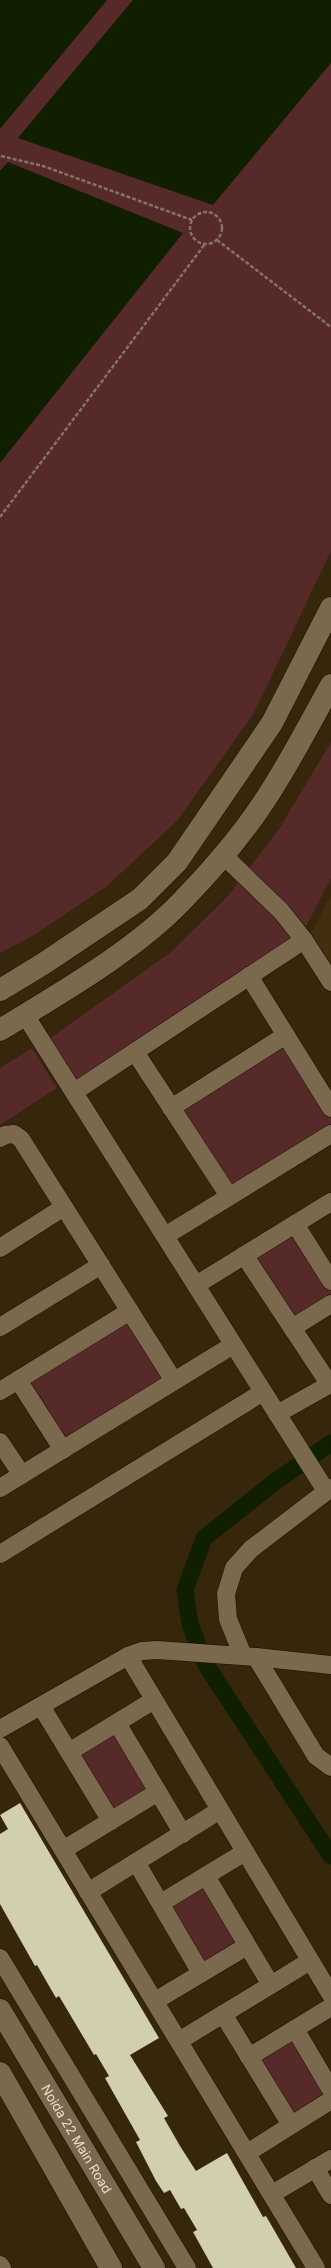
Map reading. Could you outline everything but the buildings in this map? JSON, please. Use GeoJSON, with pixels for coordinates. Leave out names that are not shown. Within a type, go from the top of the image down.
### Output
{"type":"FeatureCollection","features":[{"type":"Feature","properties":{"kind":"street"},"geometry":{"type":"LineString","coordinates":[[0,990],[43,964],[140,899],[177,862],[272,723],[331,608]]}},
{"type":"Feature","properties":{"kind":"street"},"geometry":{"type":"LineString","coordinates":[[0,1030],[101,966],[147,932],[182,902],[223,855],[263,803],[331,685]]}},
{"type":"Feature","properties":{"kind":"street"},"geometry":{"type":"LineString","coordinates":[[223,855],[281,911],[304,940],[331,982]]}},
{"type":"Feature","properties":{"kind":"street"},"geometry":{"type":"LineString","coordinates":[[74,1092],[304,940]]}},
{"type":"Feature","properties":{"kind":"street"},"geometry":{"type":"LineString","coordinates":[[249,976],[331,1108]]}},
{"type":"Feature","properties":{"kind":"street"},"geometry":{"type":"LineString","coordinates":[[25,1015],[298,1447],[316,1475],[328,1489],[251,1549],[234,1568],[226,1594],[228,1619],[243,1656],[316,1756],[331,1767]]}},
{"type":"Feature","properties":{"kind":"street"},"geometry":{"type":"LineString","coordinates":[[171,1108],[286,1035]]}},
{"type":"Feature","properties":{"kind":"street"},"geometry":{"type":"LineString","coordinates":[[135,1052],[229,1196]]}},
{"type":"Feature","properties":{"kind":"street"},"geometry":{"type":"LineString","coordinates":[[0,1138],[5,1135],[14,1134],[21,1139],[174,1381]]}},
{"type":"Feature","properties":{"kind":"street"},"geometry":{"type":"LineString","coordinates":[[165,1236],[331,1134]]}},
{"type":"Feature","properties":{"kind":"street"},"geometry":{"type":"LineString","coordinates":[[196,1285],[331,1202]]}},
{"type":"Feature","properties":{"kind":"street"},"geometry":{"type":"LineString","coordinates":[[0,1248],[64,1207]]}},
{"type":"Feature","properties":{"kind":"street"},"geometry":{"type":"LineString","coordinates":[[295,1224],[331,1281]]}},
{"type":"Feature","properties":{"kind":"street"},"geometry":{"type":"LineString","coordinates":[[244,1255],[292,1328],[325,1367],[325,1387],[278,1414]]}},
{"type":"Feature","properties":{"kind":"street"},"geometry":{"type":"LineString","coordinates":[[0,1327],[101,1265]]}},
{"type":"Feature","properties":{"kind":"street"},"geometry":{"type":"LineString","coordinates":[[292,1328],[331,1304]]}},
{"type":"Feature","properties":{"kind":"street"},"geometry":{"type":"LineString","coordinates":[[0,1391],[130,1312]]}},
{"type":"Feature","properties":{"kind":"street"},"geometry":{"type":"LineString","coordinates":[[0,1488],[233,1345]]}},
{"type":"Feature","properties":{"kind":"street"},"geometry":{"type":"LineString","coordinates":[[18,1380],[63,1450]]}},
{"type":"Feature","properties":{"kind":"street"},"geometry":{"type":"LineString","coordinates":[[0,1554],[263,1392]]}},
{"type":"Feature","properties":{"kind":"street"},"geometry":{"type":"LineString","coordinates":[[0,1442],[22,1475]]}},
{"type":"Feature","properties":{"kind":"street"},"geometry":{"type":"LineString","coordinates":[[0,1729],[128,1656],[142,1651],[157,1650],[243,1656],[331,1665]]}},
{"type":"Feature","properties":{"kind":"street"},"geometry":{"type":"LineString","coordinates":[[128,1656],[331,1995]]}},
{"type":"Feature","properties":{"kind":"street"},"geometry":{"type":"LineString","coordinates":[[69,1752],[154,1700]]}},
{"type":"Feature","properties":{"kind":"street"},"geometry":{"type":"LineString","coordinates":[[41,1706],[110,1821]]}},
{"type":"Feature","properties":{"kind":"street"},"geometry":{"type":"LineString","coordinates":[[117,1723],[183,1834]]}},
{"type":"Feature","properties":{"kind":"street"},"geometry":{"type":"LineString","coordinates":[[0,1746],[316,2268]]}},
{"type":"Feature","properties":{"kind":"street"},"geometry":{"type":"LineString","coordinates":[[63,1850],[158,1792]]}},
{"type":"Feature","properties":{"kind":"street"},"geometry":{"type":"LineString","coordinates":[[88,1892],[220,1810]]}},
{"type":"Feature","properties":{"kind":"street"},"geometry":{"type":"LineString","coordinates":[[161,1903],[245,1852]]}},
{"type":"Feature","properties":{"kind":"street"},"geometry":{"type":"LineString","coordinates":[[136,1862],[201,1973]]}},
{"type":"Feature","properties":{"kind":"street"},"geometry":{"type":"LineString","coordinates":[[206,1876],[270,1985]]}},
{"type":"Feature","properties":{"kind":"street"},"geometry":{"type":"LineString","coordinates":[[155,2001],[247,1946]]}},
{"type":"Feature","properties":{"kind":"street"},"geometry":{"type":"LineString","coordinates":[[0,1958],[187,2268]]}},
{"type":"Feature","properties":{"kind":"street"},"geometry":{"type":"LineString","coordinates":[[179,2041],[310,1961]]}},
{"type":"Feature","properties":{"kind":"street"},"geometry":{"type":"LineString","coordinates":[[249,2057],[331,2007]]}},
{"type":"Feature","properties":{"kind":"street","name":"Noida 22 Main Road"},"geometry":{"type":"LineString","coordinates":[[0,2010],[154,2268]]}},
{"type":"Feature","properties":{"kind":"street"},"geometry":{"type":"LineString","coordinates":[[223,2014],[291,2125]]}},
{"type":"Feature","properties":{"kind":"street"},"geometry":{"type":"LineString","coordinates":[[294,2029],[331,2090]]}},
{"type":"Feature","properties":{"kind":"street"},"geometry":{"type":"LineString","coordinates":[[0,2073],[111,2268]]}},
{"type":"Feature","properties":{"kind":"street"},"geometry":{"type":"LineString","coordinates":[[247,2153],[331,2100]]}},
{"type":"Feature","properties":{"kind":"street"},"geometry":{"type":"LineString","coordinates":[[272,2194],[331,2159]]}},
{"type":"Feature","properties":{"kind":"street"},"geometry":{"type":"LineString","coordinates":[[315,2168],[331,2195]]}},
{"type":"Feature","properties":{"kind":"path"},"geometry":{"type":"LineString","coordinates":[[0,156],[43,166],[192,220]]}},
{"type":"Feature","properties":{"kind":"path"},"geometry":{"type":"LineString","coordinates":[[0,517],[204,244],[217,240],[222,230],[222,224],[214,214],[202,212],[192,220],[191,232],[194,238],[204,244]]}},
{"type":"Feature","properties":{"kind":"path"},"geometry":{"type":"LineString","coordinates":[[217,240],[331,327]]}},
{"type":"Feature","properties":{"kind":"shaded area"},"geometry":{"type":"Polygon","coordinates":[[[0,0],[331,0],[331,551],[254,713],[177,821],[107,886],[36,934],[0,953],[0,0]]]}},
{"type":"Feature","properties":{"kind":"shaded area"},"geometry":{"type":"Polygon","coordinates":[[[0,0],[107,0],[0,129],[0,0]]]}},
{"type":"Feature","properties":{"kind":"shaded area"},"geometry":{"type":"Polygon","coordinates":[[[133,0],[331,0],[331,63],[213,205],[18,138],[133,0]]]}},
{"type":"Feature","properties":{"kind":"shaded area"},"geometry":{"type":"Polygon","coordinates":[[[8,162],[183,233],[0,463],[0,171],[8,162]]]}},
{"type":"Feature","properties":{"kind":"shaded area"},"geometry":{"type":"Polygon","coordinates":[[[331,742],[331,878],[302,934],[75,1081],[49,1039],[171,952],[227,897],[279,829],[331,742]]]}},
{"type":"Feature","properties":{"kind":"shaded area"},"geometry":{"type":"Polygon","coordinates":[[[331,895],[331,963],[311,933],[331,895]]]}},
{"type":"Feature","properties":{"kind":"shaded area"},"geometry":{"type":"Polygon","coordinates":[[[283,1043],[331,1119],[331,1127],[229,1191],[178,1109],[283,1043]]]}},
{"type":"Feature","properties":{"kind":"shaded area"},"geometry":{"type":"Polygon","coordinates":[[[32,1048],[57,1088],[0,1125],[0,1068],[32,1048]]]}},
{"type":"Feature","properties":{"kind":"shaded area"},"geometry":{"type":"Polygon","coordinates":[[[294,1228],[331,1287],[331,1300],[293,1325],[249,1256],[294,1228]]]}},
{"type":"Feature","properties":{"kind":"shaded area"},"geometry":{"type":"Polygon","coordinates":[[[125,1320],[164,1381],[64,1444],[26,1382],[125,1320]]]}},
{"type":"Feature","properties":{"kind":"shaded area"},"geometry":{"type":"Polygon","coordinates":[[[115,1728],[153,1791],[111,1816],[73,1754],[115,1728]]]}},
{"type":"Feature","properties":{"kind":"shaded area"},"geometry":{"type":"Polygon","coordinates":[[[205,1880],[243,1944],[202,1969],[164,1905],[205,1880]]]}},
{"type":"Feature","properties":{"kind":"shaded area"},"geometry":{"type":"Polygon","coordinates":[[[294,2034],[331,2097],[291,2121],[254,2058],[294,2034]]]}},
{"type":"Feature","properties":{"kind":"waterway"},"geometry":{"type":"LineString","coordinates":[[331,1443],[276,1481],[204,1538],[185,1590],[190,1624],[206,1665],[331,1856]]}}]}
